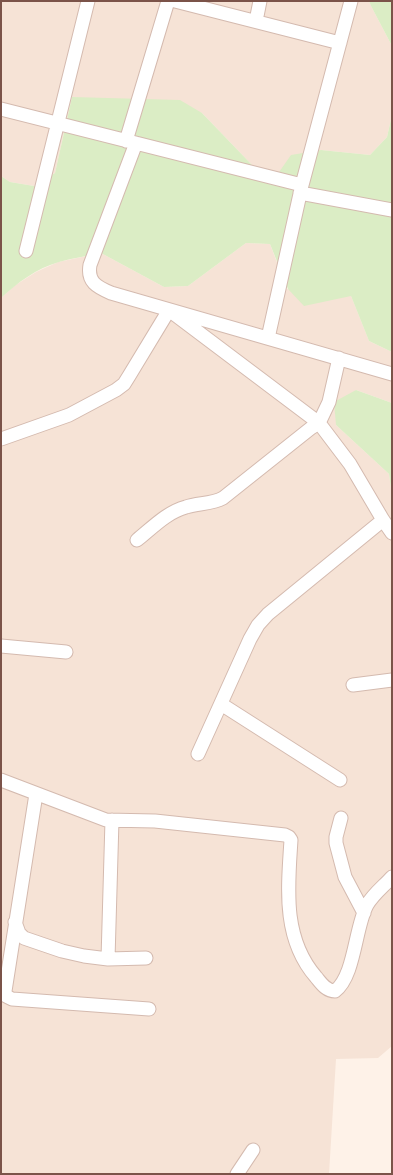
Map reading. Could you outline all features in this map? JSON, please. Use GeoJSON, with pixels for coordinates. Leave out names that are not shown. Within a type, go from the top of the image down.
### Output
{"type":"FeatureCollection","features":[{"type":"Feature","properties":{"kind":"street"},"geometry":{"type":"LineString","coordinates":[[26,250],[88,1]]}},
{"type":"Feature","properties":{"kind":"street"},"geometry":{"type":"LineString","coordinates":[[168,1],[131,142],[88,272],[91,280],[99,288],[111,293],[392,374]]}},
{"type":"Feature","properties":{"kind":"street"},"geometry":{"type":"LineString","coordinates":[[175,1],[340,43]]}},
{"type":"Feature","properties":{"kind":"street"},"geometry":{"type":"LineString","coordinates":[[256,21],[260,1]]}},
{"type":"Feature","properties":{"kind":"street"},"geometry":{"type":"LineString","coordinates":[[268,338],[301,189],[351,1]]}},
{"type":"Feature","properties":{"kind":"street"},"geometry":{"type":"LineString","coordinates":[[1,109],[131,142],[301,189],[392,210]]}},
{"type":"Feature","properties":{"kind":"street"},"geometry":{"type":"LineString","coordinates":[[169,310],[318,423],[350,464],[392,533]]}},
{"type":"Feature","properties":{"kind":"street"},"geometry":{"type":"LineString","coordinates":[[1,439],[69,415],[116,390],[124,384],[169,310]]}},
{"type":"Feature","properties":{"kind":"street"},"geometry":{"type":"LineString","coordinates":[[137,540],[174,512],[186,507],[223,498],[318,423],[329,402],[339,358]]}},
{"type":"Feature","properties":{"kind":"street"},"geometry":{"type":"LineString","coordinates":[[198,754],[250,639],[258,625],[268,614],[383,520]]}},
{"type":"Feature","properties":{"kind":"street"},"geometry":{"type":"LineString","coordinates":[[1,646],[66,652]]}},
{"type":"Feature","properties":{"kind":"street"},"geometry":{"type":"LineString","coordinates":[[353,685],[392,680]]}},
{"type":"Feature","properties":{"kind":"street"},"geometry":{"type":"LineString","coordinates":[[220,704],[340,780]]}},
{"type":"Feature","properties":{"kind":"street"},"geometry":{"type":"LineString","coordinates":[[1,780],[101,819],[155,821],[285,835],[289,837],[291,840],[288,888],[289,911],[293,934],[301,956],[311,971],[330,991],[335,991],[342,983],[350,963],[367,906],[373,896],[392,877]]}},
{"type":"Feature","properties":{"kind":"street"},"geometry":{"type":"LineString","coordinates":[[36,794],[4,991],[6,996],[12,999],[149,1009]]}},
{"type":"Feature","properties":{"kind":"street"},"geometry":{"type":"LineString","coordinates":[[340,818],[336,843],[345,877],[364,913]]}},
{"type":"Feature","properties":{"kind":"street"},"geometry":{"type":"LineString","coordinates":[[108,959],[112,820]]}},
{"type":"Feature","properties":{"kind":"street"},"geometry":{"type":"LineString","coordinates":[[15,922],[19,933],[24,938],[62,951],[108,959],[146,958]]}},
{"type":"Feature","properties":{"kind":"street"},"geometry":{"type":"LineString","coordinates":[[237,1174],[253,1150]]}},
{"type":"Feature","properties":{"kind":"shaded area"},"geometry":{"type":"Polygon","coordinates":[[[1,1],[369,1],[392,46],[392,115],[387,137],[370,155],[321,150],[277,175],[253,166],[202,113],[72,97],[55,173],[34,186],[10,182],[1,176],[1,1]]]}},
{"type":"Feature","properties":{"kind":"shaded area"},"geometry":{"type":"Polygon","coordinates":[[[246,243],[270,244],[287,289],[351,296],[369,341],[392,352],[392,403],[356,390],[336,425],[389,474],[392,495],[392,1046],[378,1058],[336,1059],[329,1174],[1,1174],[1,298],[14,286],[36,272],[58,262],[101,253],[164,287],[188,286],[246,243]]]}},
{"type":"Feature","properties":{"kind":"green space"},"geometry":{"type":"Polygon","coordinates":[[[369,1],[392,1],[392,46],[371,6],[369,1]]]}},
{"type":"Feature","properties":{"kind":"green space"},"geometry":{"type":"Polygon","coordinates":[[[72,97],[180,100],[202,113],[253,166],[277,175],[291,155],[321,150],[370,155],[387,137],[392,115],[392,352],[369,341],[351,296],[304,306],[288,289],[270,244],[246,243],[188,286],[164,287],[101,253],[64,261],[43,268],[14,287],[1,298],[1,176],[10,182],[34,186],[55,173],[72,97]]]}},
{"type":"Feature","properties":{"kind":"green space"},"geometry":{"type":"Polygon","coordinates":[[[356,390],[392,403],[392,495],[389,474],[336,425],[334,402],[356,390]]]}}]}
